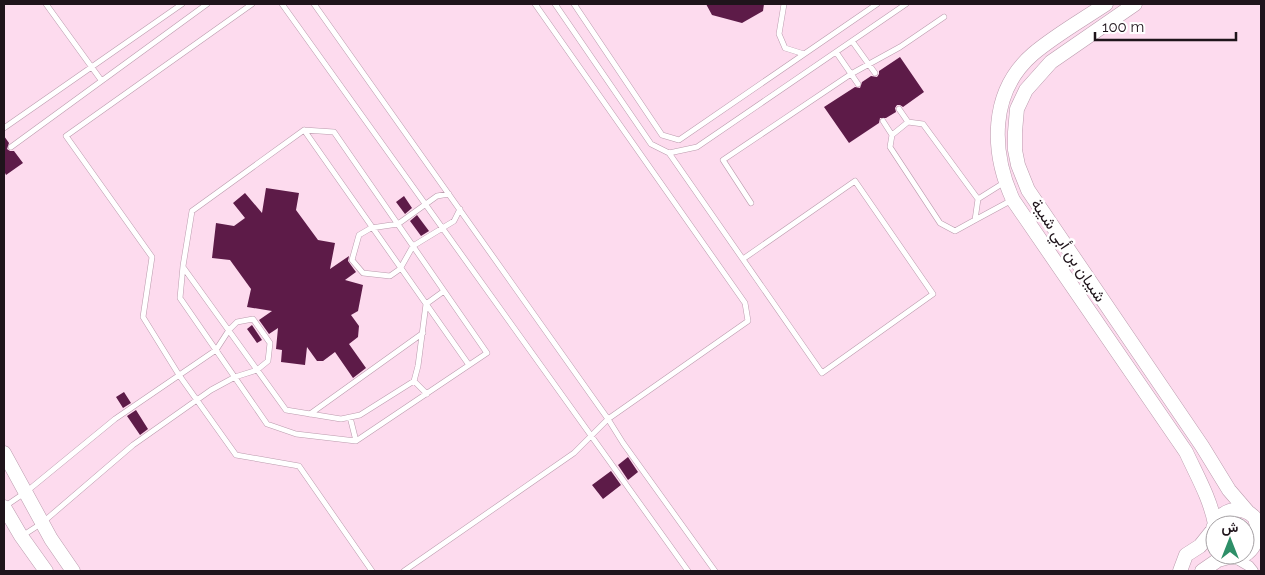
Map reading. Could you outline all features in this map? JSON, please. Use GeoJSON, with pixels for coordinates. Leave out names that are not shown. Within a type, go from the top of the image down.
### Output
{"type":"FeatureCollection","features":[{"type":"Feature","properties":{"kind":"street","name":"شيبان بن أبي شيبة"},"geometry":{"type":"LineString","coordinates":[[1106,4],[1033,54],[1018,70],[1007,89],[1001,108],[997,134],[998,158],[1013,200],[1186,452],[1203,488],[1212,515]]}},
{"type":"Feature","properties":{"kind":"street","name":"شيبان بن أبي شيبة"},"geometry":{"type":"LineString","coordinates":[[1135,4],[1051,62],[1026,90],[1017,108],[1015,132],[1018,165],[1028,190],[1202,446],[1229,490],[1247,511],[1256,518],[1260,526]]}},
{"type":"Feature","properties":{"kind":"street"},"geometry":{"type":"LineString","coordinates":[[4,453],[51,539],[73,571]]}},
{"type":"Feature","properties":{"kind":"street"},"geometry":{"type":"LineString","coordinates":[[4,507],[21,536],[46,571]]}},
{"type":"Feature","properties":{"kind":"street"},"geometry":{"type":"LineString","coordinates":[[1221,515],[1226,511],[1237,509],[1247,511]]}},
{"type":"Feature","properties":{"kind":"street"},"geometry":{"type":"LineString","coordinates":[[1260,526],[1261,538]]}},
{"type":"Feature","properties":{"kind":"street"},"geometry":{"type":"LineString","coordinates":[[1255,550],[1261,539],[1260,526]]}},
{"type":"Feature","properties":{"kind":"street"},"geometry":{"type":"LineString","coordinates":[[1180,571],[1186,555],[1205,541]]}},
{"type":"Feature","properties":{"kind":"lane"},"geometry":{"type":"LineString","coordinates":[[46,4],[101,80]]}},
{"type":"Feature","properties":{"kind":"lane"},"geometry":{"type":"LineString","coordinates":[[4,128],[182,4]]}},
{"type":"Feature","properties":{"kind":"lane"},"geometry":{"type":"LineString","coordinates":[[11,147],[206,4]]}},
{"type":"Feature","properties":{"kind":"lane"},"geometry":{"type":"LineString","coordinates":[[252,4],[66,136],[152,257],[143,317],[197,400],[236,454],[299,466],[372,571]]}},
{"type":"Feature","properties":{"kind":"lane"},"geometry":{"type":"LineString","coordinates":[[282,4],[688,571]]}},
{"type":"Feature","properties":{"kind":"lane"},"geometry":{"type":"LineString","coordinates":[[314,4],[608,419],[622,443],[715,571]]}},
{"type":"Feature","properties":{"kind":"lane"},"geometry":{"type":"LineString","coordinates":[[404,571],[574,453],[608,419],[748,321],[745,303],[535,4]]}},
{"type":"Feature","properties":{"kind":"lane"},"geometry":{"type":"LineString","coordinates":[[555,4],[651,144],[669,153],[822,374],[933,294],[855,181],[743,259]]}},
{"type":"Feature","properties":{"kind":"lane"},"geometry":{"type":"LineString","coordinates":[[574,4],[662,135],[679,140],[877,4]]}},
{"type":"Feature","properties":{"kind":"lane"},"geometry":{"type":"LineString","coordinates":[[784,4],[779,34],[785,48],[804,54]]}},
{"type":"Feature","properties":{"kind":"lane"},"geometry":{"type":"LineString","coordinates":[[864,4],[865,12]]}},
{"type":"Feature","properties":{"kind":"lane"},"geometry":{"type":"LineString","coordinates":[[669,153],[697,147],[906,4]]}},
{"type":"Feature","properties":{"kind":"lane"},"geometry":{"type":"LineString","coordinates":[[751,203],[723,160],[851,74],[900,47],[944,17]]}},
{"type":"Feature","properties":{"kind":"lane"},"geometry":{"type":"LineString","coordinates":[[852,41],[874,74]]}},
{"type":"Feature","properties":{"kind":"lane"},"geometry":{"type":"LineString","coordinates":[[836,52],[858,84]]}},
{"type":"Feature","properties":{"kind":"lane"},"geometry":{"type":"LineString","coordinates":[[899,110],[908,122],[924,124],[978,199],[975,220]]}},
{"type":"Feature","properties":{"kind":"lane"},"geometry":{"type":"LineString","coordinates":[[883,121],[892,135]]}},
{"type":"Feature","properties":{"kind":"lane"},"geometry":{"type":"LineString","coordinates":[[908,122],[892,135],[890,147],[940,223],[955,231],[1013,200]]}},
{"type":"Feature","properties":{"kind":"lane"},"geometry":{"type":"LineString","coordinates":[[304,130],[469,365]]}},
{"type":"Feature","properties":{"kind":"lane"},"geometry":{"type":"LineString","coordinates":[[304,130],[334,132],[398,224],[487,353],[356,442],[296,434],[267,424],[180,298],[192,211],[304,130]]}},
{"type":"Feature","properties":{"kind":"lane"},"geometry":{"type":"LineString","coordinates":[[978,199],[1005,182]]}},
{"type":"Feature","properties":{"kind":"lane"},"geometry":{"type":"LineString","coordinates":[[448,194],[437,196],[398,224],[372,228],[359,235],[352,260],[363,273],[390,276],[400,268],[413,246],[454,221],[460,210]]}},
{"type":"Feature","properties":{"kind":"lane"},"geometry":{"type":"LineString","coordinates":[[183,266],[286,410],[341,419],[360,415],[414,381],[418,366],[426,304],[444,290]]}},
{"type":"Feature","properties":{"kind":"lane"},"geometry":{"type":"LineString","coordinates":[[4,507],[26,492],[115,419],[216,350],[228,330],[237,322],[254,319],[270,344],[268,361],[257,370],[235,377],[197,400],[133,445],[42,523],[21,536]]}},
{"type":"Feature","properties":{"kind":"lane"},"geometry":{"type":"LineString","coordinates":[[310,414],[423,333]]}},
{"type":"Feature","properties":{"kind":"lane"},"geometry":{"type":"LineString","coordinates":[[414,381],[427,394]]}},
{"type":"Feature","properties":{"kind":"lane"},"geometry":{"type":"LineString","coordinates":[[350,417],[356,442]]}},
{"type":"Feature","properties":{"kind":"building"},"geometry":{"type":"Polygon","coordinates":[[[706,4],[764,4],[763,11],[742,23],[712,15],[706,4]]]}},
{"type":"Feature","properties":{"kind":"building"},"geometry":{"type":"Polygon","coordinates":[[[900,57],[924,92],[903,107],[897,105],[895,108],[896,112],[886,118],[880,118],[879,123],[849,143],[824,107],[855,87],[860,88],[862,82],[871,76],[877,77],[879,71],[900,57]]]}},
{"type":"Feature","properties":{"kind":"building"},"geometry":{"type":"Polygon","coordinates":[[[4,136],[9,143],[7,149],[14,151],[23,163],[6,175],[4,171],[4,136]]]}},
{"type":"Feature","properties":{"kind":"building"},"geometry":{"type":"Polygon","coordinates":[[[266,188],[299,193],[296,210],[318,240],[335,243],[330,269],[349,256],[348,261],[356,272],[345,280],[363,285],[358,311],[351,315],[359,326],[358,337],[349,344],[366,368],[353,378],[335,352],[323,361],[317,361],[307,347],[305,365],[281,362],[282,350],[276,349],[278,328],[269,334],[259,320],[272,311],[247,307],[251,289],[230,260],[212,258],[216,223],[234,226],[245,218],[233,203],[245,193],[262,213],[266,188]]]}},
{"type":"Feature","properties":{"kind":"building"},"geometry":{"type":"Polygon","coordinates":[[[404,196],[412,208],[405,214],[396,202],[404,196]]]}},
{"type":"Feature","properties":{"kind":"building"},"geometry":{"type":"Polygon","coordinates":[[[417,215],[429,231],[421,236],[410,221],[417,215]]]}},
{"type":"Feature","properties":{"kind":"building"},"geometry":{"type":"Polygon","coordinates":[[[252,325],[262,340],[257,343],[247,329],[252,325]]]}},
{"type":"Feature","properties":{"kind":"building"},"geometry":{"type":"Polygon","coordinates":[[[124,392],[131,403],[123,408],[116,397],[124,392]]]}},
{"type":"Feature","properties":{"kind":"building"},"geometry":{"type":"Polygon","coordinates":[[[136,410],[148,429],[140,435],[127,416],[136,410]]]}},
{"type":"Feature","properties":{"kind":"building"},"geometry":{"type":"Polygon","coordinates":[[[628,457],[638,472],[628,480],[618,465],[628,457]]]}},
{"type":"Feature","properties":{"kind":"building"},"geometry":{"type":"Polygon","coordinates":[[[611,471],[621,485],[603,499],[592,485],[611,471]]]}}]}
